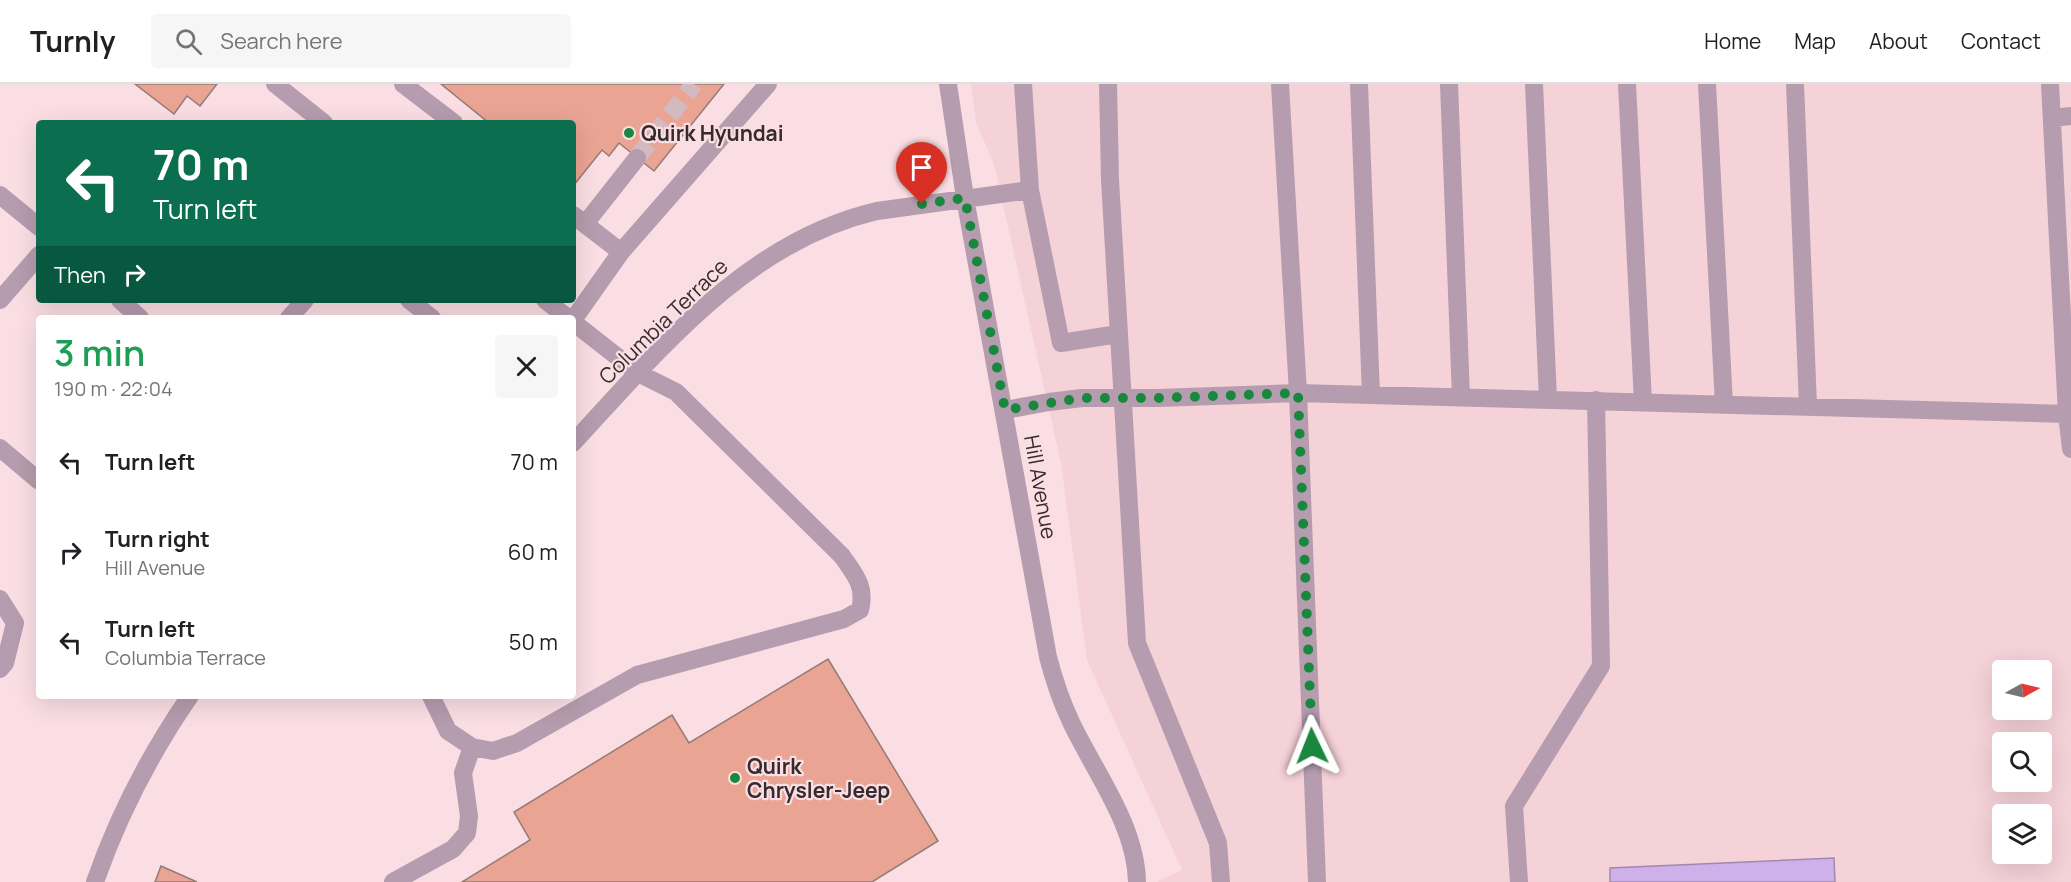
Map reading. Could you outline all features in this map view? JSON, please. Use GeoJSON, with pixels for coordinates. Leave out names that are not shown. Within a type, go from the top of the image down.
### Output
{"type":"FeatureCollection","features":[{"type":"Feature","properties":{"kind":"street"},"geometry":{"type":"LineString","coordinates":[[275,84],[320,120]]}},
{"type":"Feature","properties":{"kind":"street"},"geometry":{"type":"LineString","coordinates":[[404,84],[450,120]]}},
{"type":"Feature","properties":{"kind":"street"},"geometry":{"type":"LineString","coordinates":[[576,317],[621,252],[768,84]]}},
{"type":"Feature","properties":{"kind":"street","name":"Hill Avenue"},"geometry":{"type":"LineString","coordinates":[[948,84],[965,198],[1005,410],[1043,633],[1054,679],[1070,722],[1128,833],[1136,861],[1137,882]]}},
{"type":"Feature","properties":{"kind":"street"},"geometry":{"type":"LineString","coordinates":[[1023,84],[1030,190],[1061,343],[1118,334]]}},
{"type":"Feature","properties":{"kind":"street"},"geometry":{"type":"LineString","coordinates":[[1108,84],[1110,180],[1137,643],[1218,843],[1221,882]]}},
{"type":"Feature","properties":{"kind":"street"},"geometry":{"type":"LineString","coordinates":[[1280,84],[1298,393],[1317,882]]}},
{"type":"Feature","properties":{"kind":"street"},"geometry":{"type":"LineString","coordinates":[[1359,84],[1371,394]]}},
{"type":"Feature","properties":{"kind":"street"},"geometry":{"type":"LineString","coordinates":[[1449,84],[1461,397]]}},
{"type":"Feature","properties":{"kind":"street"},"geometry":{"type":"LineString","coordinates":[[1534,84],[1548,399]]}},
{"type":"Feature","properties":{"kind":"street"},"geometry":{"type":"LineString","coordinates":[[1627,84],[1642,402]]}},
{"type":"Feature","properties":{"kind":"street"},"geometry":{"type":"LineString","coordinates":[[1707,84],[1724,404]]}},
{"type":"Feature","properties":{"kind":"street"},"geometry":{"type":"LineString","coordinates":[[1795,84],[1808,406]]}},
{"type":"Feature","properties":{"kind":"street"},"geometry":{"type":"LineString","coordinates":[[2050,84],[2052,118],[2064,203],[2067,414],[2071,449]]}},
{"type":"Feature","properties":{"kind":"street"},"geometry":{"type":"LineString","coordinates":[[2052,118],[2071,116]]}},
{"type":"Feature","properties":{"kind":"street"},"geometry":{"type":"LineString","coordinates":[[621,252],[579,219],[637,158]]}},
{"type":"Feature","properties":{"kind":"street","name":"Columbia Terrace"},"geometry":{"type":"LineString","coordinates":[[576,440],[638,373],[726,288],[786,245],[819,229],[855,216],[900,207],[1030,190]]}},
{"type":"Feature","properties":{"kind":"street"},"geometry":{"type":"LineString","coordinates":[[0,195],[36,225]]}},
{"type":"Feature","properties":{"kind":"street"},"geometry":{"type":"LineString","coordinates":[[0,300],[36,258]]}},
{"type":"Feature","properties":{"kind":"street"},"geometry":{"type":"LineString","coordinates":[[123,303],[137,315]]}},
{"type":"Feature","properties":{"kind":"street"},"geometry":{"type":"LineString","coordinates":[[292,315],[302,303]]}},
{"type":"Feature","properties":{"kind":"street"},"geometry":{"type":"LineString","coordinates":[[413,303],[428,315]]}},
{"type":"Feature","properties":{"kind":"street"},"geometry":{"type":"LineString","coordinates":[[549,303],[564,315]]}},
{"type":"Feature","properties":{"kind":"street"},"geometry":{"type":"LineString","coordinates":[[432,699],[448,731],[472,747],[493,751],[517,743],[637,675],[844,619],[860,610],[863,597],[858,579],[842,556],[676,392],[638,373],[576,323]]}},
{"type":"Feature","properties":{"kind":"street"},"geometry":{"type":"LineString","coordinates":[[1005,410],[1065,400],[1298,393],[2067,414]]}},
{"type":"Feature","properties":{"kind":"street"},"geometry":{"type":"LineString","coordinates":[[1519,882],[1514,806],[1600,666],[1596,400]]}},
{"type":"Feature","properties":{"kind":"street"},"geometry":{"type":"LineString","coordinates":[[0,448],[36,478]]}},
{"type":"Feature","properties":{"kind":"street"},"geometry":{"type":"LineString","coordinates":[[0,599],[15,623],[5,663],[0,669]]}},
{"type":"Feature","properties":{"kind":"street"},"geometry":{"type":"LineString","coordinates":[[95,882],[117,825],[140,778],[188,699]]}},
{"type":"Feature","properties":{"kind":"street"},"geometry":{"type":"LineString","coordinates":[[393,882],[453,849],[467,833],[469,816],[463,773],[472,747]]}},
{"type":"Feature","properties":{"kind":"shaded area"},"geometry":{"type":"Polygon","coordinates":[[[971,84],[2071,84],[2071,882],[1157,882],[1182,870],[1087,660],[1061,463],[994,164],[976,122],[971,84]]]}},
{"type":"Feature","properties":{"kind":"shaded area"},"geometry":{"type":"Polygon","coordinates":[[[1834,858],[1835,882],[1610,882],[1610,868],[1834,858]]]}},
{"type":"Feature","properties":{"kind":"building"},"geometry":{"type":"Polygon","coordinates":[[[135,84],[217,84],[200,106],[187,96],[174,114],[135,84]]]}},
{"type":"Feature","properties":{"kind":"building","name":"Quirk Hyundai"},"geometry":{"type":"Polygon","coordinates":[[[441,84],[724,84],[654,171],[619,143],[609,156],[602,150],[576,182],[576,120],[485,120],[441,84]]]}},
{"type":"Feature","properties":{"kind":"building","name":"Quirk Chrysler-Jeep"},"geometry":{"type":"Polygon","coordinates":[[[828,659],[938,841],[872,882],[462,882],[530,840],[514,812],[672,715],[689,743],[828,659]]]}},
{"type":"Feature","properties":{"kind":"building"},"geometry":{"type":"Polygon","coordinates":[[[161,866],[197,882],[155,882],[161,866]]]}},
{"type":"Feature","properties":{"kind":"tunnel"},"geometry":{"type":"LineString","coordinates":[[637,158],[694,84]]}},
{"type":"Feature","properties":{"kind":"place","name":"Quirk Hyundai"},"geometry":{"type":"Point","coordinates":[629,133]}},
{"type":"Feature","properties":{"kind":"place","name":"Quirk Chrysler-Jeep"},"geometry":{"type":"Point","coordinates":[735,778]}},
{"type":"Feature","properties":{"kind":"route"},"geometry":{"type":"LineString","coordinates":[[922,204],[965,198],[1005,410],[1082,398],[1298,393],[1312,746]]}}]}
